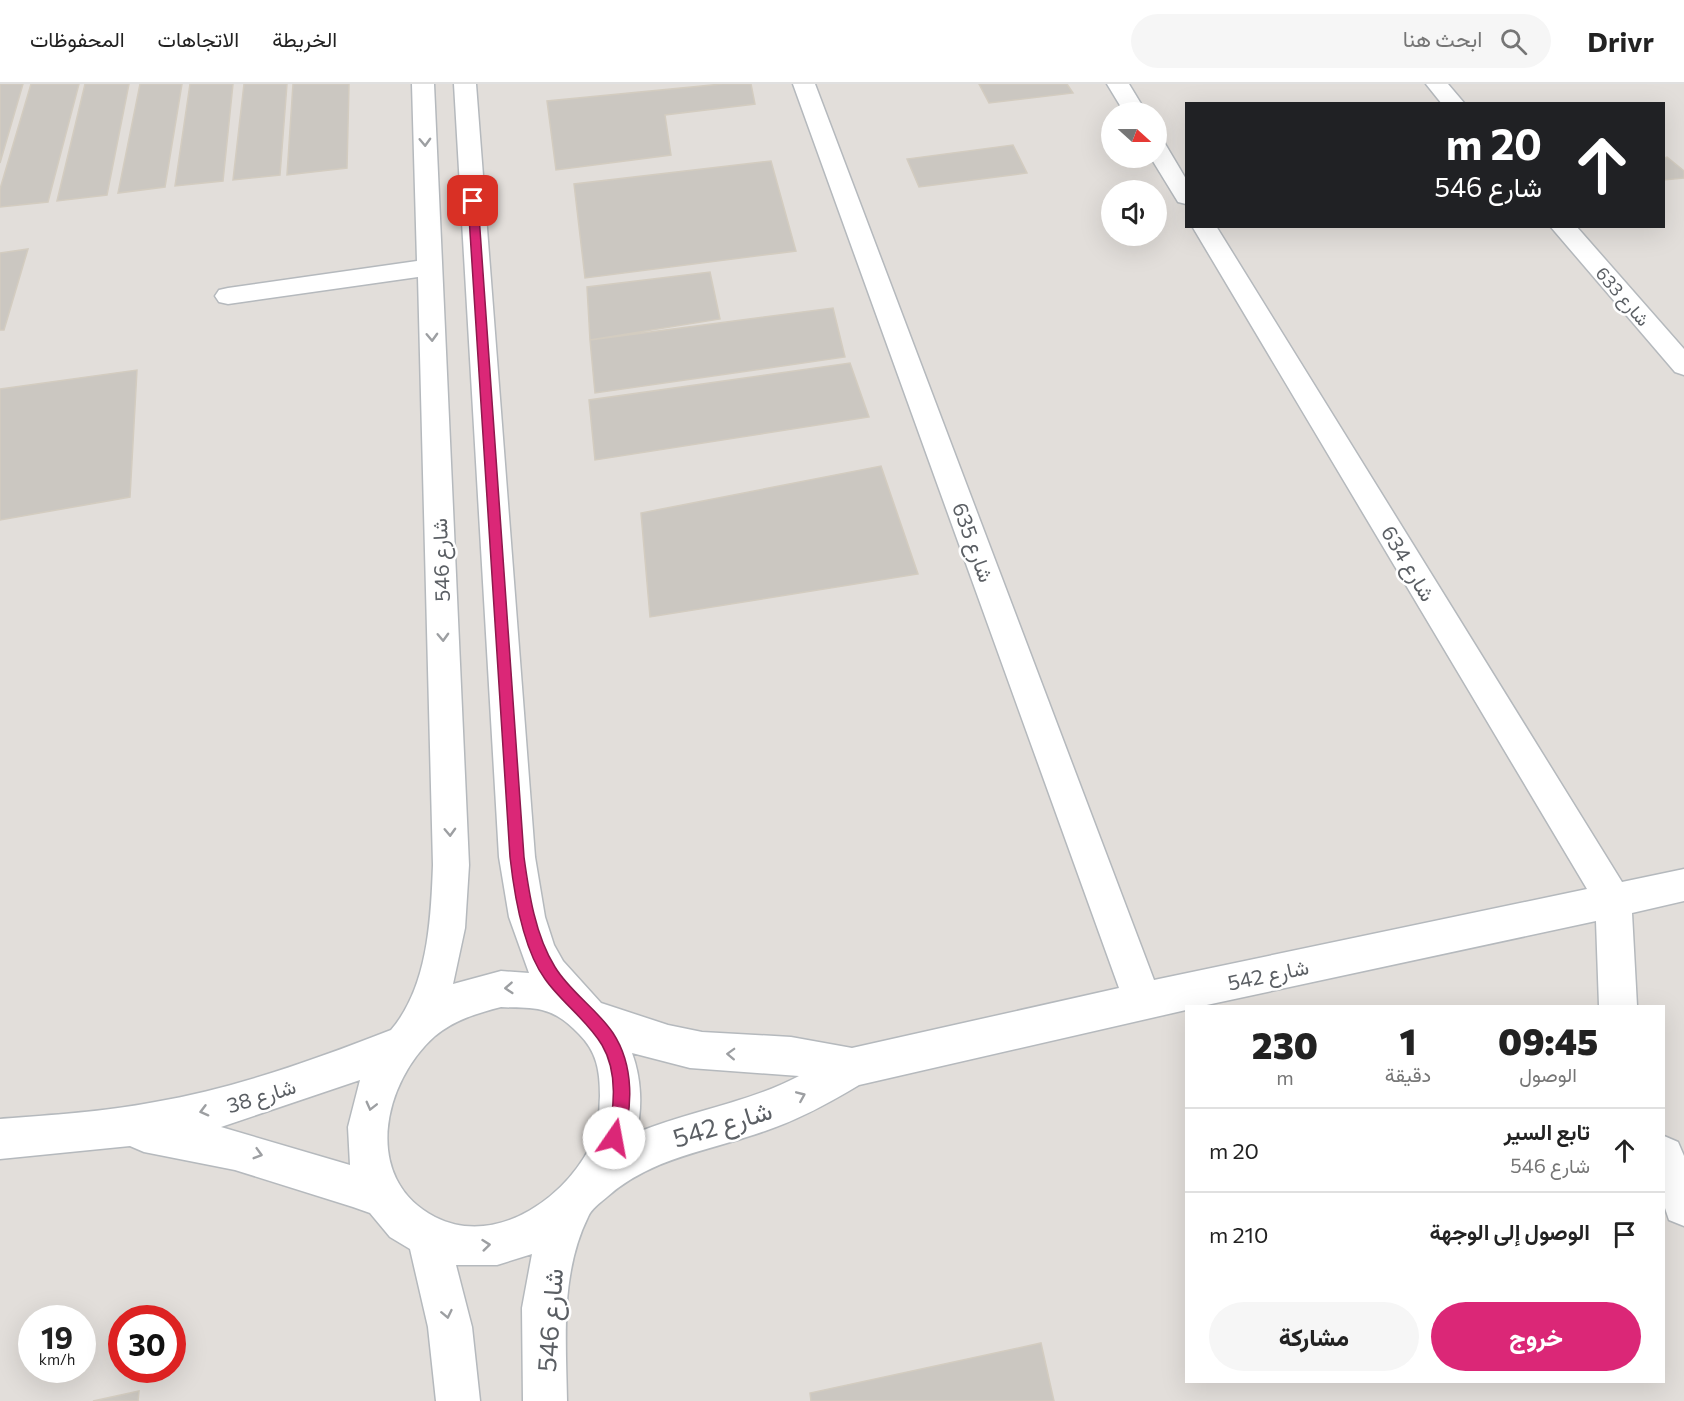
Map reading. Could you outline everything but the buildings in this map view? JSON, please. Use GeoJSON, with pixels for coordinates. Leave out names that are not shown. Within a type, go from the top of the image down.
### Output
{"type":"FeatureCollection","features":[{"type":"Feature","properties":{"kind":"street","name":"شارع 546"},"geometry":{"type":"LineString","coordinates":[[382,1198],[370,1170],[366,1138],[370,1106],[381,1074],[435,989],[445,946],[451,904],[423,84]]}},
{"type":"Feature","properties":{"kind":"street"},"geometry":{"type":"LineString","coordinates":[[465,84],[517,857],[522,896],[533,935],[549,973],[608,1039],[618,1065],[622,1093],[619,1123],[609,1153],[582,1194]]}},
{"type":"Feature","properties":{"kind":"street","name":"شارع 635"},"geometry":{"type":"LineString","coordinates":[[804,84],[1143,1001]]}},
{"type":"Feature","properties":{"kind":"street"},"geometry":{"type":"LineString","coordinates":[[1118,84],[1129,102]]}},
{"type":"Feature","properties":{"kind":"street"},"geometry":{"type":"LineString","coordinates":[[1437,84],[1452,102]]}},
{"type":"Feature","properties":{"kind":"street"},"geometry":{"type":"LineString","coordinates":[[1167,165],[1185,195]]}},
{"type":"Feature","properties":{"kind":"street","name":"شارع 634"},"geometry":{"type":"LineString","coordinates":[[1205,228],[1613,900]]}},
{"type":"Feature","properties":{"kind":"street","name":"شارع 633"},"geometry":{"type":"LineString","coordinates":[[1564,228],[1684,366]]}},
{"type":"Feature","properties":{"kind":"street"},"geometry":{"type":"LineString","coordinates":[[228,296],[430,267]]}},
{"type":"Feature","properties":{"kind":"street","name":"شارع 542"},"geometry":{"type":"LineString","coordinates":[[382,1198],[402,1221],[428,1237],[455,1245],[485,1246],[516,1239],[545,1226],[632,1156],[674,1137],[765,1112],[810,1092],[852,1067],[1143,1001],[1684,885]]}},
{"type":"Feature","properties":{"kind":"street"},"geometry":{"type":"LineString","coordinates":[[1613,900],[1618,1005]]}},
{"type":"Feature","properties":{"kind":"street","name":"شارع 542"},"geometry":{"type":"LineString","coordinates":[[406,1038],[445,1006],[479,991],[513,986],[547,991],[634,1036],[680,1048],[727,1054],[769,1054],[852,1067]]}},
{"type":"Feature","properties":{"kind":"street","name":"شارع 38"},"geometry":{"type":"LineString","coordinates":[[0,1139],[118,1128],[190,1115],[261,1096],[406,1038]]}},
{"type":"Feature","properties":{"kind":"street","name":"شارع 38"},"geometry":{"type":"LineString","coordinates":[[118,1128],[186,1138],[254,1153],[318,1173],[382,1198]]}},
{"type":"Feature","properties":{"kind":"street"},"geometry":{"type":"LineString","coordinates":[[1665,1158],[1684,1205]]}},
{"type":"Feature","properties":{"kind":"street","name":"شارع 546"},"geometry":{"type":"LineString","coordinates":[[545,1401],[544,1308],[553,1255],[582,1194]]}},
{"type":"Feature","properties":{"kind":"street"},"geometry":{"type":"LineString","coordinates":[[428,1237],[450,1327],[458,1401]]}},
{"type":"Feature","properties":{"kind":"shaded area"},"geometry":{"type":"Polygon","coordinates":[[[0,84],[1684,84],[1684,1401],[0,1401],[0,84]]]}},
{"type":"Feature","properties":{"kind":"route"},"geometry":{"type":"LineString","coordinates":[[473,201],[517,857],[522,896],[533,935],[549,973],[576,1005],[592,1018],[608,1039],[618,1065],[622,1093],[619,1123],[614,1138]]}}]}
